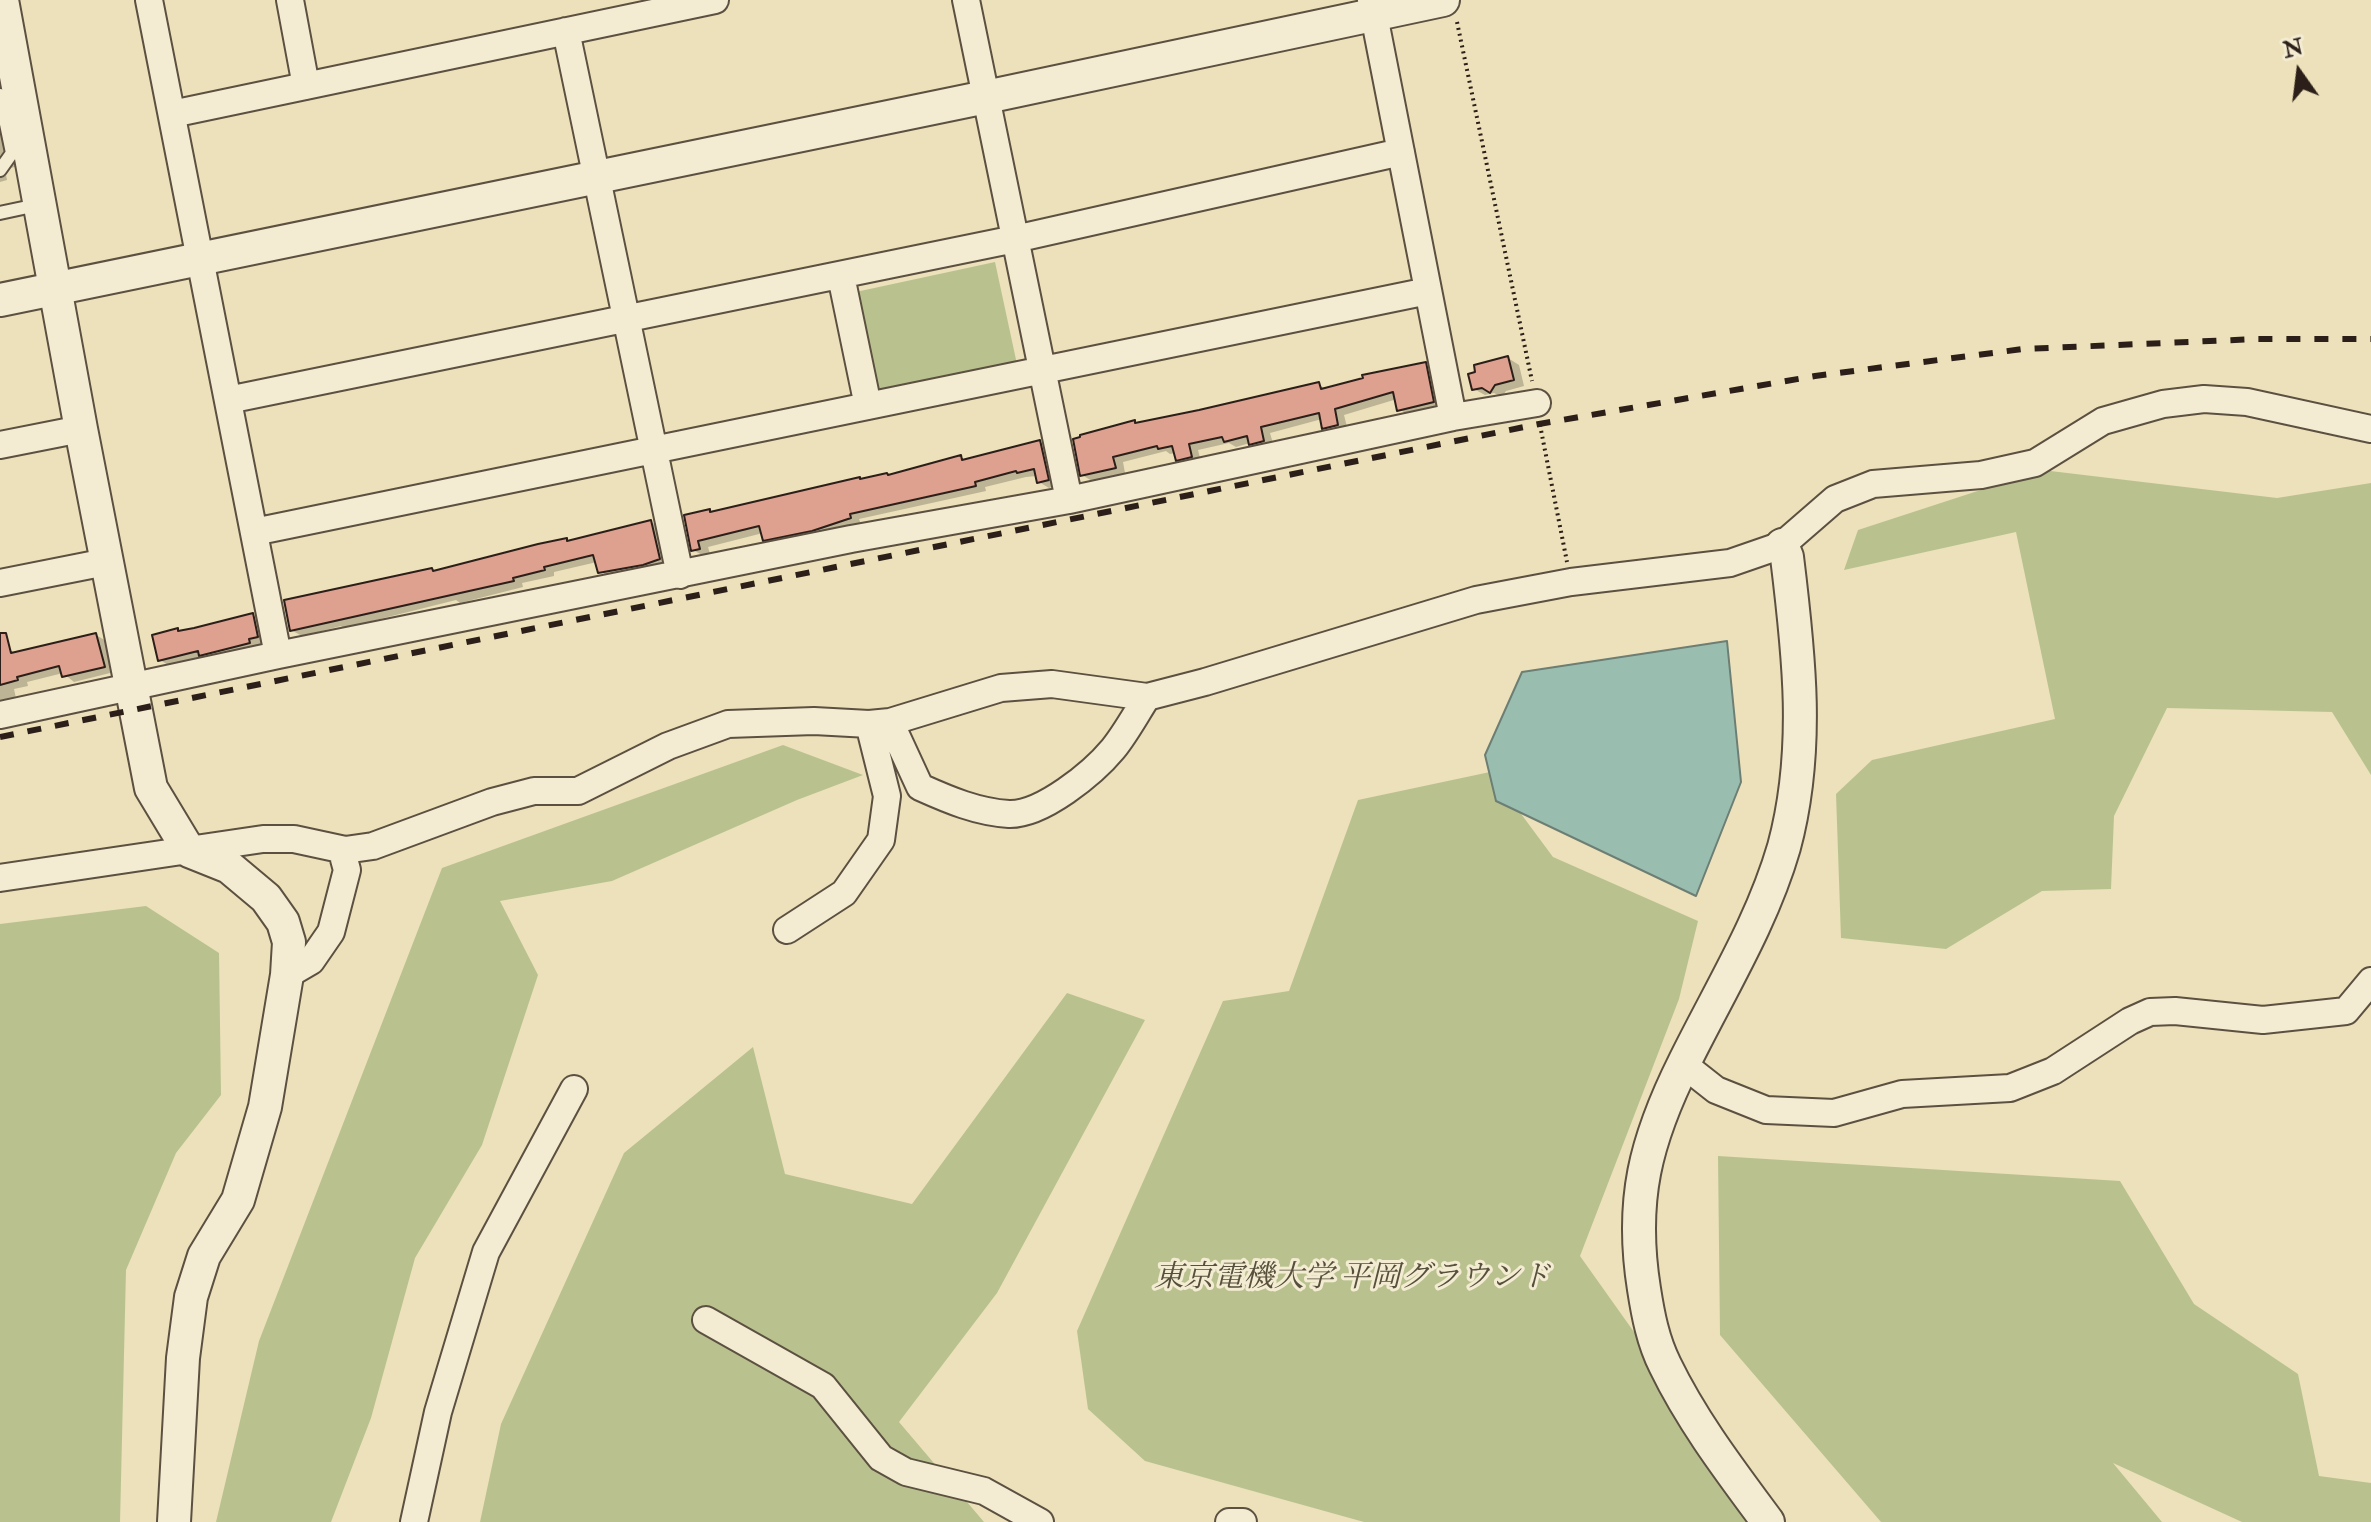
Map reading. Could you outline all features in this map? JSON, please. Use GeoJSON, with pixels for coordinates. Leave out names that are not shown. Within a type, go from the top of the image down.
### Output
{"type":"FeatureCollection","features":[{"type":"Feature","properties":{"kind":"street"},"geometry":{"type":"LineString","coordinates":[[2,0],[151,788],[189,851],[229,867],[266,898],[283,922],[289,942],[287,975],[265,1107],[238,1200],[204,1256],[191,1297],[183,1358],[174,1522]]}},
{"type":"Feature","properties":{"kind":"street"},"geometry":{"type":"LineString","coordinates":[[149,0],[278,655]]}},
{"type":"Feature","properties":{"kind":"street"},"geometry":{"type":"LineString","coordinates":[[290,0],[306,86]]}},
{"type":"Feature","properties":{"kind":"street"},"geometry":{"type":"LineString","coordinates":[[172,114],[715,0]]}},
{"type":"Feature","properties":{"kind":"street"},"geometry":{"type":"LineString","coordinates":[[966,0],[1069,500]]}},
{"type":"Feature","properties":{"kind":"street"},"geometry":{"type":"LineString","coordinates":[[1372,7],[1453,417]]}},
{"type":"Feature","properties":{"kind":"street"},"geometry":{"type":"LineString","coordinates":[[0,300],[986,97],[1372,7],[1450,8]]}},
{"type":"Feature","properties":{"kind":"street"},"geometry":{"type":"LineString","coordinates":[[566,31],[680,575]]}},
{"type":"Feature","properties":{"kind":"street"},"geometry":{"type":"LineString","coordinates":[[228,400],[841,276],[1401,152]]}},
{"type":"Feature","properties":{"kind":"street"},"geometry":{"type":"LineString","coordinates":[[841,276],[868,406]]}},
{"type":"Feature","properties":{"kind":"street"},"geometry":{"type":"LineString","coordinates":[[254,532],[1428,291]]}},
{"type":"Feature","properties":{"kind":"street"},"geometry":{"type":"LineString","coordinates":[[0,878],[263,839],[294,839],[345,850],[373,846],[492,802],[534,791],[578,791],[668,746],[728,724],[814,721],[879,723],[1001,688],[1052,684],[1147,697],[1476,600],[1571,582],[1730,563],[1782,545],[1835,499],[1873,484],[1981,475],[2035,463],[2103,421],[2163,404],[2204,399],[2247,402],[2371,429]]}},
{"type":"Feature","properties":{"kind":"street"},"geometry":{"type":"LineString","coordinates":[[0,715],[278,655],[851,539],[1069,500],[1453,417],[1537,403]]}},
{"type":"Feature","properties":{"kind":"street"},"geometry":{"type":"LineString","coordinates":[[0,445],[81,429]]}},
{"type":"Feature","properties":{"kind":"street"},"geometry":{"type":"LineString","coordinates":[[1768,1522],[1684,1400],[1663,1362],[1649,1320],[1638,1251],[1639,1196],[1653,1138],[1683,1064],[1759,918],[1784,847],[1795,794],[1802,720],[1797,640],[1787,557],[1782,545]]}},
{"type":"Feature","properties":{"kind":"street"},"geometry":{"type":"LineString","coordinates":[[0,583],[106,562]]}},
{"type":"Feature","properties":{"kind":"street"},"geometry":{"type":"LineString","coordinates":[[879,723],[920,787],[960,805],[1012,814],[1046,805],[1079,780],[1112,750],[1147,697]]}},
{"type":"Feature","properties":{"kind":"street"},"geometry":{"type":"LineString","coordinates":[[787,930],[844,893],[881,840],[887,796],[879,723]]}},
{"type":"Feature","properties":{"kind":"street"},"geometry":{"type":"LineString","coordinates":[[287,975],[311,961],[331,932],[347,870],[345,850]]}},
{"type":"Feature","properties":{"kind":"street"},"geometry":{"type":"LineString","coordinates":[[1683,1064],[1716,1090],[1766,1110],[1834,1113],[1902,1094],[2010,1088],[2053,1071],[2130,1021],[2150,1012],[2175,1011],[2263,1020],[2346,1011],[2371,981]]}},
{"type":"Feature","properties":{"kind":"street"},"geometry":{"type":"LineString","coordinates":[[414,1522],[438,1412],[486,1252],[574,1089]]}},
{"type":"Feature","properties":{"kind":"street"},"geometry":{"type":"LineString","coordinates":[[706,1320],[823,1386],[881,1458],[906,1472],[984,1491],[1040,1522]]}},
{"type":"Feature","properties":{"kind":"street"},"geometry":{"type":"LineString","coordinates":[[1229,1522],[1243,1522]]}},
{"type":"Feature","properties":{"kind":"lane"},"geometry":{"type":"LineString","coordinates":[[0,95],[12,153],[0,170]]}},
{"type":"Feature","properties":{"kind":"lane"},"geometry":{"type":"LineString","coordinates":[[0,213],[41,205]]}},
{"type":"Feature","properties":{"kind":"path"},"geometry":{"type":"LineString","coordinates":[[1450,8],[1537,403],[1571,582]]}},
{"type":"Feature","properties":{"kind":"green space"},"geometry":{"type":"Polygon","coordinates":[[[995,262],[1018,369],[871,398],[851,293],[995,262]]]}},
{"type":"Feature","properties":{"kind":"green space"},"geometry":{"type":"Polygon","coordinates":[[[2042,470],[2277,498],[2371,483],[2371,775],[2332,712],[2167,708],[2114,816],[2111,889],[2042,891],[1946,949],[1841,938],[1836,794],[1872,760],[2055,719],[2016,532],[1844,570],[1858,530],[2042,470]]]}},
{"type":"Feature","properties":{"kind":"green space"},"geometry":{"type":"Polygon","coordinates":[[[783,745],[863,775],[797,800],[612,881],[500,901],[538,975],[482,1145],[415,1258],[371,1418],[331,1522],[216,1522],[259,1341],[442,868],[783,745]]]}},
{"type":"Feature","properties":{"kind":"green space","name":"東京電機大学 平岡グラウンド"},"geometry":{"type":"Polygon","coordinates":[[[1490,772],[1553,857],[1698,921],[1679,999],[1580,1256],[1769,1522],[1364,1522],[1145,1461],[1088,1409],[1077,1331],[1223,1001],[1289,991],[1358,800],[1490,772]]]}},
{"type":"Feature","properties":{"kind":"green space"},"geometry":{"type":"Polygon","coordinates":[[[146,906],[219,953],[221,1095],[176,1153],[126,1270],[120,1522],[0,1522],[0,924],[146,906]]]}},
{"type":"Feature","properties":{"kind":"green space"},"geometry":{"type":"Polygon","coordinates":[[[1067,993],[1145,1020],[997,1293],[899,1422],[984,1522],[480,1522],[501,1424],[624,1153],[753,1047],[785,1174],[912,1204],[1067,993]]]}},
{"type":"Feature","properties":{"kind":"green space"},"geometry":{"type":"Polygon","coordinates":[[[1718,1156],[2120,1181],[2194,1304],[2298,1374],[2319,1476],[2371,1483],[2371,1522],[2242,1522],[2113,1463],[2162,1522],[1881,1522],[1720,1335],[1718,1156]]]}},
{"type":"Feature","properties":{"kind":"shaded area"},"geometry":{"type":"Polygon","coordinates":[[[1727,641],[1741,782],[1696,896],[1496,801],[1485,755],[1522,672],[1727,641]]]}},
{"type":"Feature","properties":{"kind":"building"},"geometry":{"type":"Polygon","coordinates":[[[1508,356],[1514,380],[1495,385],[1490,393],[1482,388],[1472,390],[1468,374],[1475,372],[1474,365],[1508,356]]]}},
{"type":"Feature","properties":{"kind":"building"},"geometry":{"type":"Polygon","coordinates":[[[1426,362],[1434,402],[1397,411],[1393,392],[1335,409],[1338,425],[1322,429],[1319,413],[1261,427],[1264,441],[1249,445],[1247,436],[1224,442],[1222,437],[1189,444],[1192,457],[1176,461],[1172,446],[1158,449],[1157,446],[1113,457],[1116,468],[1080,476],[1073,439],[1080,435],[1135,420],[1135,423],[1199,410],[1319,382],[1321,389],[1363,378],[1362,375],[1426,362]]]}},
{"type":"Feature","properties":{"kind":"building"},"geometry":{"type":"Polygon","coordinates":[[[1040,440],[1049,480],[1037,483],[1034,469],[1016,471],[975,482],[976,486],[850,514],[851,518],[812,531],[763,541],[759,526],[698,541],[700,549],[691,551],[684,515],[710,509],[710,512],[860,477],[888,475],[961,455],[962,460],[1040,440]]]}},
{"type":"Feature","properties":{"kind":"building"},"geometry":{"type":"Polygon","coordinates":[[[651,520],[660,559],[643,565],[598,573],[593,555],[544,567],[545,570],[513,578],[514,581],[290,631],[284,600],[432,568],[433,571],[651,520]]]}},
{"type":"Feature","properties":{"kind":"building"},"geometry":{"type":"Polygon","coordinates":[[[253,613],[258,637],[249,639],[250,643],[199,656],[198,651],[158,661],[152,635],[253,613]]]}},
{"type":"Feature","properties":{"kind":"building"},"geometry":{"type":"Polygon","coordinates":[[[0,633],[6,633],[11,653],[96,633],[105,667],[62,677],[59,666],[17,677],[18,680],[0,685],[0,633]]]}},
{"type":"Feature","properties":{"kind":"railway"},"geometry":{"type":"LineString","coordinates":[[0,737],[1539,424],[1815,376],[2023,349],[2258,339],[2371,339]]}}]}
